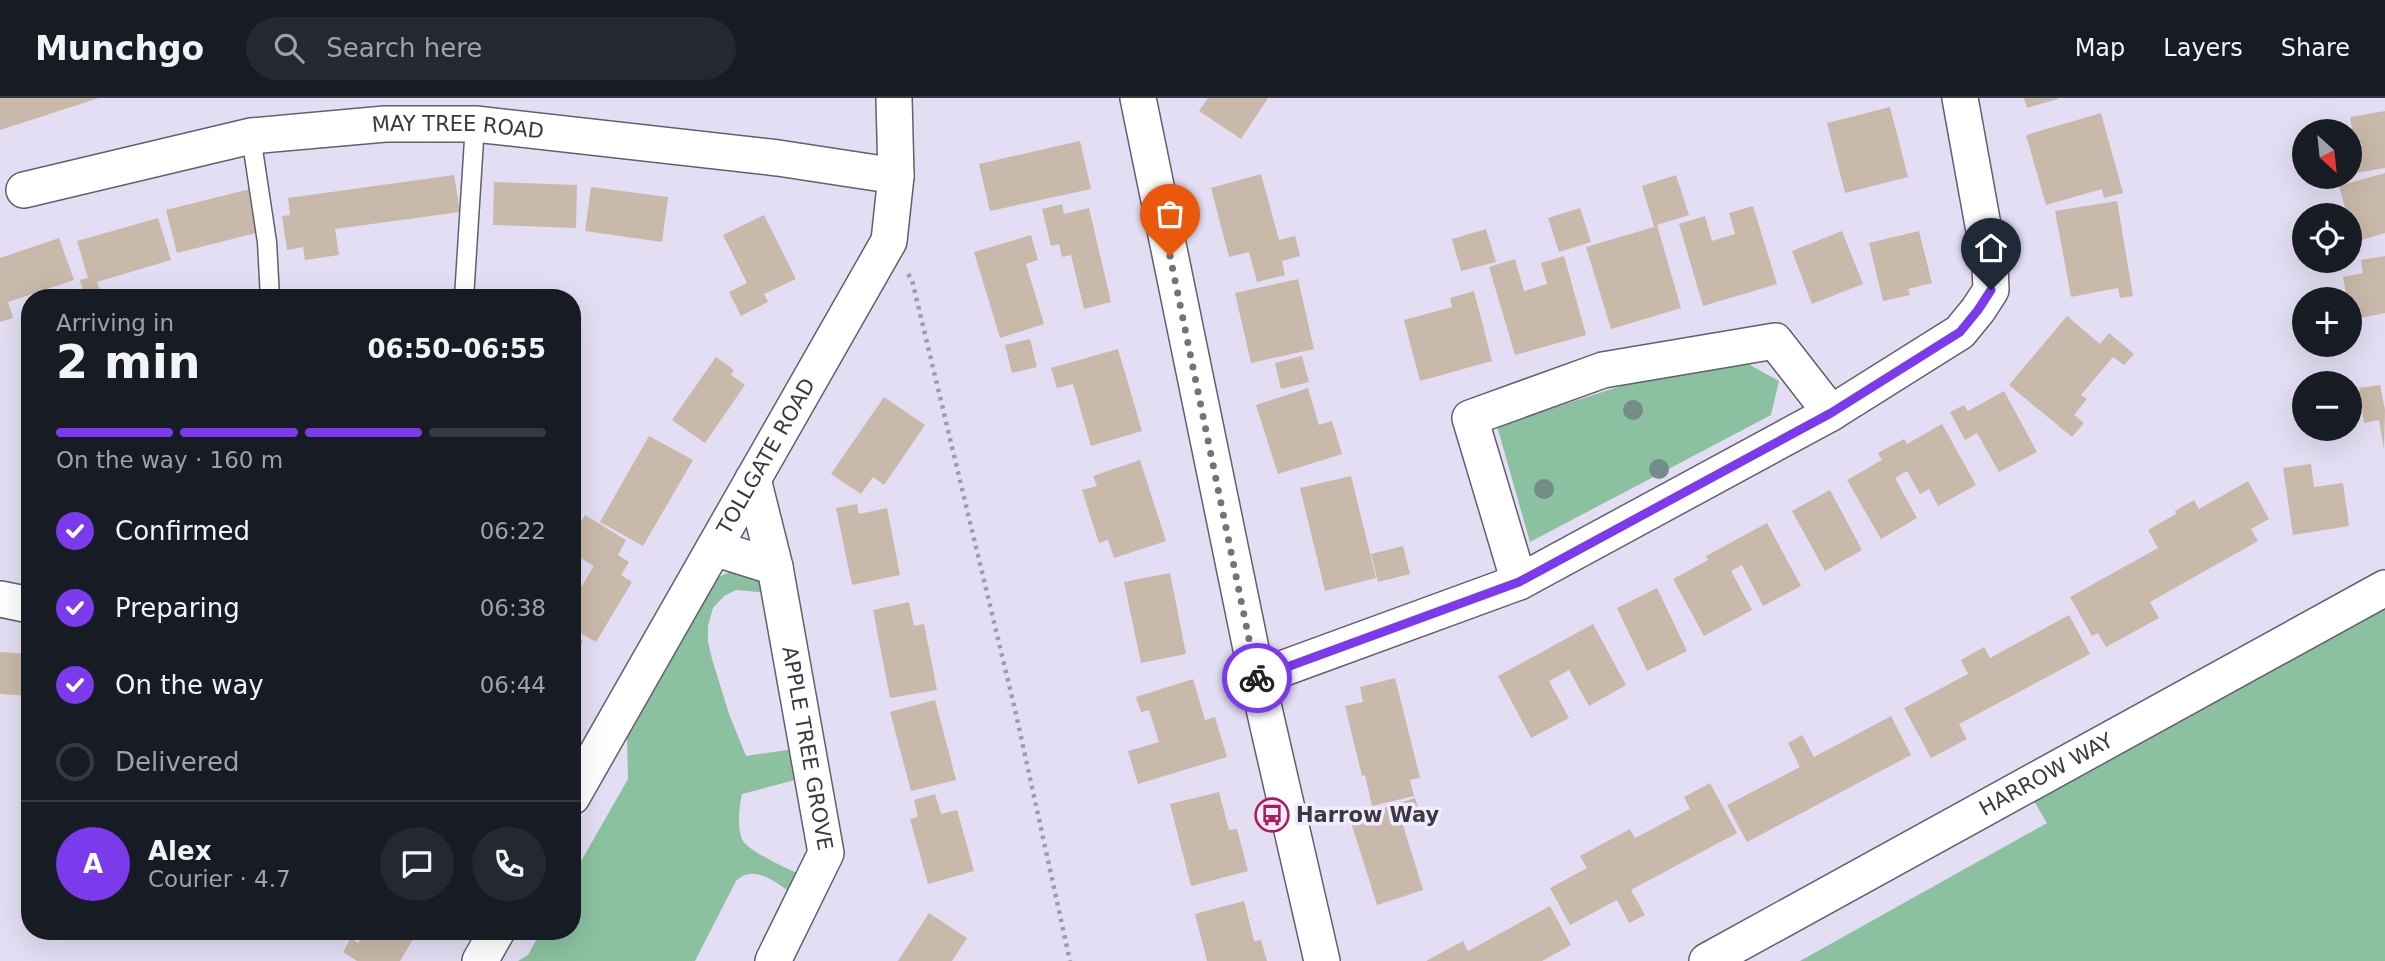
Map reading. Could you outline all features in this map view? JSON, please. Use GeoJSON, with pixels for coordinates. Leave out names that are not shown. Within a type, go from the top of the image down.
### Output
{"type":"FeatureCollection","features":[{"type":"Feature","properties":{"kind":"street","name":"TOLLGATE ROAD"},"geometry":{"type":"LineString","coordinates":[[581,781],[888,241],[896,176],[894,98]]}},
{"type":"Feature","properties":{"kind":"street"},"geometry":{"type":"LineString","coordinates":[[1138,98],[1257,678],[1322,961]]}},
{"type":"Feature","properties":{"kind":"street"},"geometry":{"type":"LineString","coordinates":[[1257,678],[1519,582],[1831,413],[1960,332],[1991,290],[1990,264],[1960,98]]}},
{"type":"Feature","properties":{"kind":"street","name":"MAY TREE ROAD"},"geometry":{"type":"LineString","coordinates":[[24,190],[251,136],[385,124],[475,124],[778,158],[896,176]]}},
{"type":"Feature","properties":{"kind":"street"},"geometry":{"type":"LineString","coordinates":[[1519,582],[1470,418],[1603,370],[1775,341],[1831,413]]}},
{"type":"Feature","properties":{"kind":"street","name":"APPLE TREE GROVE"},"geometry":{"type":"LineString","coordinates":[[753,480],[775,567],[826,853],[773,961]]}},
{"type":"Feature","properties":{"kind":"street"},"geometry":{"type":"LineString","coordinates":[[714,548],[775,567]]}},
{"type":"Feature","properties":{"kind":"street","name":"HARROW WAY"},"geometry":{"type":"LineString","coordinates":[[1707,961],[2385,588]]}},
{"type":"Feature","properties":{"kind":"street"},"geometry":{"type":"LineString","coordinates":[[0,599],[21,603]]}},
{"type":"Feature","properties":{"kind":"street"},"geometry":{"type":"LineString","coordinates":[[480,961],[492,940]]}},
{"type":"Feature","properties":{"kind":"lane"},"geometry":{"type":"LineString","coordinates":[[465,289],[475,124]]}},
{"type":"Feature","properties":{"kind":"lane"},"geometry":{"type":"LineString","coordinates":[[251,136],[267,242],[270,289]]}},
{"type":"Feature","properties":{"kind":"path"},"geometry":{"type":"LineString","coordinates":[[888,241],[912,280],[1016,714],[1070,961]]}},
{"type":"Feature","properties":{"kind":"green space"},"geometry":{"type":"Polygon","coordinates":[[[1739,359],[1779,381],[1771,415],[1530,542],[1497,426],[1618,387],[1739,359]]]}},
{"type":"Feature","properties":{"kind":"green space"},"geometry":{"type":"Polygon","coordinates":[[[737,568],[749,568],[770,593],[736,590],[724,596],[713,608],[708,626],[712,659],[729,714],[746,756],[800,748],[806,777],[742,794],[740,834],[752,849],[805,877],[793,894],[757,874],[743,876],[736,881],[695,961],[518,961],[528,955],[536,940],[581,940],[581,861],[628,779],[627,735],[717,578],[737,568]]]}},
{"type":"Feature","properties":{"kind":"green space"},"geometry":{"type":"Polygon","coordinates":[[[2385,608],[2385,961],[1800,961],[2047,823],[2034,801],[2385,608]]]}},
{"type":"Feature","properties":{"kind":"building"},"geometry":{"type":"Polygon","coordinates":[[[0,98],[99,98],[0,130],[0,98]]]}},
{"type":"Feature","properties":{"kind":"building"},"geometry":{"type":"Polygon","coordinates":[[[1208,98],[1268,98],[1241,139],[1199,111],[1208,98]]]}},
{"type":"Feature","properties":{"kind":"building"},"geometry":{"type":"Polygon","coordinates":[[[2024,98],[2058,98],[2058,99],[2027,108],[2024,98]]]}},
{"type":"Feature","properties":{"kind":"building"},"geometry":{"type":"Polygon","coordinates":[[[1890,107],[1908,177],[1845,193],[1827,123],[1890,107]]]}},
{"type":"Feature","properties":{"kind":"building"},"geometry":{"type":"Polygon","coordinates":[[[2385,111],[2385,168],[2362,172],[2362,119],[2350,117],[2385,111]]]}},
{"type":"Feature","properties":{"kind":"building"},"geometry":{"type":"Polygon","coordinates":[[[2101,113],[2123,193],[2104,198],[2102,189],[2046,205],[2026,135],[2101,113]]]}},
{"type":"Feature","properties":{"kind":"building"},"geometry":{"type":"Polygon","coordinates":[[[1080,141],[1091,189],[990,211],[979,164],[1080,141]]]}},
{"type":"Feature","properties":{"kind":"building"},"geometry":{"type":"Polygon","coordinates":[[[2385,173],[2385,233],[2362,240],[2362,203],[2344,203],[2340,189],[2362,189],[2362,180],[2385,173]]]}},
{"type":"Feature","properties":{"kind":"building"},"geometry":{"type":"Polygon","coordinates":[[[1261,174],[1279,240],[1295,236],[1300,256],[1282,261],[1285,275],[1257,282],[1249,252],[1229,257],[1211,188],[1261,174]]]}},
{"type":"Feature","properties":{"kind":"building"},"geometry":{"type":"Polygon","coordinates":[[[454,175],[460,212],[335,229],[339,255],[305,260],[303,247],[287,250],[282,216],[290,215],[288,198],[454,175]]]}},
{"type":"Feature","properties":{"kind":"building"},"geometry":{"type":"Polygon","coordinates":[[[1676,175],[1689,215],[1657,225],[1681,308],[1611,329],[1586,247],[1654,227],[1642,186],[1676,175]]]}},
{"type":"Feature","properties":{"kind":"building"},"geometry":{"type":"Polygon","coordinates":[[[494,182],[577,185],[576,228],[493,225],[494,182]]]}},
{"type":"Feature","properties":{"kind":"building"},"geometry":{"type":"Polygon","coordinates":[[[591,187],[668,197],[662,242],[585,231],[591,187]]]}},
{"type":"Feature","properties":{"kind":"building"},"geometry":{"type":"Polygon","coordinates":[[[250,189],[260,232],[177,253],[166,210],[250,189]]]}},
{"type":"Feature","properties":{"kind":"building"},"geometry":{"type":"Polygon","coordinates":[[[2117,201],[2133,296],[2120,298],[2118,288],[2071,297],[2055,211],[2117,201]]]}},
{"type":"Feature","properties":{"kind":"building"},"geometry":{"type":"Polygon","coordinates":[[[1062,204],[1064,214],[1089,208],[1111,302],[1084,309],[1071,255],[1062,257],[1059,244],[1051,246],[1042,209],[1062,204]]]}},
{"type":"Feature","properties":{"kind":"building"},"geometry":{"type":"Polygon","coordinates":[[[1753,206],[1777,284],[1703,306],[1679,224],[1705,216],[1712,241],[1735,234],[1729,213],[1753,206]]]}},
{"type":"Feature","properties":{"kind":"building"},"geometry":{"type":"Polygon","coordinates":[[[1580,208],[1591,242],[1559,252],[1548,218],[1580,208]]]}},
{"type":"Feature","properties":{"kind":"building"},"geometry":{"type":"Polygon","coordinates":[[[764,215],[796,279],[764,294],[768,302],[741,316],[729,292],[747,283],[723,235],[764,215]]]}},
{"type":"Feature","properties":{"kind":"building"},"geometry":{"type":"Polygon","coordinates":[[[158,218],[171,260],[97,282],[99,289],[82,289],[80,280],[88,278],[77,241],[158,218]]]}},
{"type":"Feature","properties":{"kind":"building"},"geometry":{"type":"Polygon","coordinates":[[[1486,229],[1496,262],[1461,271],[1452,239],[1486,229]]]}},
{"type":"Feature","properties":{"kind":"building"},"geometry":{"type":"Polygon","coordinates":[[[1842,231],[1863,284],[1812,304],[1792,251],[1842,231]]]}},
{"type":"Feature","properties":{"kind":"building"},"geometry":{"type":"Polygon","coordinates":[[[1919,231],[1932,283],[1908,289],[1910,295],[1883,301],[1869,243],[1919,231]]]}},
{"type":"Feature","properties":{"kind":"building"},"geometry":{"type":"Polygon","coordinates":[[[1031,235],[1038,260],[1026,264],[1044,324],[1000,338],[974,252],[1031,235]]]}},
{"type":"Feature","properties":{"kind":"building"},"geometry":{"type":"Polygon","coordinates":[[[59,238],[74,280],[47,289],[21,289],[21,298],[8,302],[13,318],[0,322],[0,258],[59,238]]]}},
{"type":"Feature","properties":{"kind":"building"},"geometry":{"type":"Polygon","coordinates":[[[1564,256],[1586,335],[1515,355],[1489,267],[1515,259],[1524,291],[1547,284],[1541,263],[1564,256]]]}},
{"type":"Feature","properties":{"kind":"building"},"geometry":{"type":"Polygon","coordinates":[[[2385,256],[2385,313],[2362,318],[2362,287],[2345,287],[2343,277],[2363,273],[2362,260],[2385,256]]]}},
{"type":"Feature","properties":{"kind":"building"},"geometry":{"type":"Polygon","coordinates":[[[1298,279],[1314,349],[1251,363],[1235,293],[1298,279]]]}},
{"type":"Feature","properties":{"kind":"building"},"geometry":{"type":"Polygon","coordinates":[[[1474,291],[1492,361],[1420,381],[1404,320],[1452,307],[1450,298],[1474,291]]]}},
{"type":"Feature","properties":{"kind":"building"},"geometry":{"type":"Polygon","coordinates":[[[2067,316],[2100,344],[2109,333],[2134,354],[2124,365],[2113,357],[2081,395],[2087,399],[2074,415],[2084,423],[2072,437],[2009,385],[2067,316]]]}},
{"type":"Feature","properties":{"kind":"building"},"geometry":{"type":"Polygon","coordinates":[[[1030,339],[1037,367],[1012,373],[1005,345],[1030,339]]]}},
{"type":"Feature","properties":{"kind":"building"},"geometry":{"type":"Polygon","coordinates":[[[1118,349],[1142,431],[1091,446],[1073,384],[1057,388],[1051,368],[1118,349]]]}},
{"type":"Feature","properties":{"kind":"building"},"geometry":{"type":"Polygon","coordinates":[[[1302,356],[1309,382],[1281,389],[1275,363],[1302,356]]]}},
{"type":"Feature","properties":{"kind":"building"},"geometry":{"type":"Polygon","coordinates":[[[716,357],[734,370],[731,375],[745,385],[705,443],[672,420],[716,357]]]}},
{"type":"Feature","properties":{"kind":"building"},"geometry":{"type":"Polygon","coordinates":[[[2380,385],[2385,410],[2384,450],[2379,420],[2364,423],[2362,388],[2380,385]]]}},
{"type":"Feature","properties":{"kind":"building"},"geometry":{"type":"Polygon","coordinates":[[[1308,388],[1319,425],[1332,421],[1342,454],[1278,474],[1256,405],[1308,388]]]}},
{"type":"Feature","properties":{"kind":"building"},"geometry":{"type":"Polygon","coordinates":[[[2004,391],[2037,452],[1999,472],[1977,433],[1965,440],[1950,412],[1964,405],[1968,411],[2004,391]]]}},
{"type":"Feature","properties":{"kind":"building"},"geometry":{"type":"Polygon","coordinates":[[[884,397],[925,425],[884,485],[873,477],[861,494],[831,474],[884,397]]]}},
{"type":"Feature","properties":{"kind":"building"},"geometry":{"type":"Polygon","coordinates":[[[1942,424],[1976,485],[1938,506],[1929,489],[1920,494],[1907,471],[1895,478],[1917,518],[1881,539],[1847,480],[1882,460],[1878,453],[1904,439],[1907,444],[1942,424]]]}},
{"type":"Feature","properties":{"kind":"building"},"geometry":{"type":"Polygon","coordinates":[[[649,436],[693,460],[643,546],[600,522],[649,436]]]}},
{"type":"Feature","properties":{"kind":"building"},"geometry":{"type":"Polygon","coordinates":[[[1140,460],[1166,541],[1114,558],[1108,540],[1099,543],[1082,490],[1097,486],[1093,476],[1140,460]]]}},
{"type":"Feature","properties":{"kind":"building"},"geometry":{"type":"Polygon","coordinates":[[[2311,464],[2314,487],[2343,483],[2349,526],[2293,535],[2283,468],[2311,464]]]}},
{"type":"Feature","properties":{"kind":"building"},"geometry":{"type":"Polygon","coordinates":[[[1351,476],[1376,578],[1325,591],[1300,488],[1351,476]]]}},
{"type":"Feature","properties":{"kind":"building"},"geometry":{"type":"Polygon","coordinates":[[[2248,481],[2269,519],[2251,529],[2258,541],[2150,602],[2159,618],[2106,647],[2098,633],[2092,636],[2070,597],[2158,548],[2148,530],[2176,514],[2175,511],[2194,500],[2199,509],[2248,481]]]}},
{"type":"Feature","properties":{"kind":"building"},"geometry":{"type":"Polygon","coordinates":[[[1830,490],[1862,550],[1825,571],[1792,511],[1830,490]]]}},
{"type":"Feature","properties":{"kind":"building"},"geometry":{"type":"Polygon","coordinates":[[[857,504],[859,514],[887,508],[900,575],[852,585],[836,508],[857,504]]]}},
{"type":"Feature","properties":{"kind":"building"},"geometry":{"type":"Polygon","coordinates":[[[585,515],[626,540],[618,555],[629,562],[621,575],[632,582],[596,642],[581,633],[581,587],[594,566],[581,558],[581,522],[585,515]]]}},
{"type":"Feature","properties":{"kind":"building"},"geometry":{"type":"Polygon","coordinates":[[[1767,523],[1801,586],[1763,606],[1742,565],[1731,571],[1752,610],[1704,636],[1673,579],[1708,560],[1706,556],[1767,523]]]}},
{"type":"Feature","properties":{"kind":"building"},"geometry":{"type":"Polygon","coordinates":[[[1403,546],[1410,574],[1378,582],[1371,554],[1403,546]]]}},
{"type":"Feature","properties":{"kind":"building"},"geometry":{"type":"Polygon","coordinates":[[[1170,573],[1186,654],[1141,663],[1124,582],[1170,573]]]}},
{"type":"Feature","properties":{"kind":"building"},"geometry":{"type":"Polygon","coordinates":[[[1657,588],[1687,651],[1647,671],[1617,608],[1657,588]]]}},
{"type":"Feature","properties":{"kind":"building"},"geometry":{"type":"Polygon","coordinates":[[[909,602],[914,626],[924,624],[937,690],[890,698],[873,610],[909,602]]]}},
{"type":"Feature","properties":{"kind":"building"},"geometry":{"type":"Polygon","coordinates":[[[2069,615],[2090,654],[1959,724],[1967,739],[1931,758],[1904,708],[1968,674],[1961,660],[1984,647],[1990,658],[2069,615]]]}},
{"type":"Feature","properties":{"kind":"building"},"geometry":{"type":"Polygon","coordinates":[[[1593,624],[1626,685],[1589,706],[1569,670],[1549,681],[1569,718],[1531,738],[1498,676],[1593,624]]]}},
{"type":"Feature","properties":{"kind":"building"},"geometry":{"type":"Polygon","coordinates":[[[0,652],[21,653],[21,695],[0,694],[0,652]]]}},
{"type":"Feature","properties":{"kind":"building"},"geometry":{"type":"Polygon","coordinates":[[[1395,678],[1420,778],[1410,780],[1414,796],[1372,806],[1345,706],[1363,702],[1360,687],[1395,678]]]}},
{"type":"Feature","properties":{"kind":"building"},"geometry":{"type":"Polygon","coordinates":[[[1193,679],[1205,720],[1215,717],[1227,757],[1138,784],[1128,751],[1159,742],[1149,710],[1141,712],[1136,697],[1193,679]]]}},
{"type":"Feature","properties":{"kind":"building"},"geometry":{"type":"Polygon","coordinates":[[[935,700],[956,780],[911,791],[890,712],[935,700]]]}},
{"type":"Feature","properties":{"kind":"building"},"geometry":{"type":"Polygon","coordinates":[[[1891,716],[1911,755],[1747,842],[1727,805],[1800,767],[1788,743],[1802,735],[1814,757],[1891,716]]]}},
{"type":"Feature","properties":{"kind":"building"},"geometry":{"type":"Polygon","coordinates":[[[1710,783],[1737,833],[1631,890],[1645,915],[1629,923],[1617,900],[1570,925],[1550,888],[1587,868],[1580,856],[1630,829],[1635,838],[1690,809],[1684,797],[1710,783]]]}},
{"type":"Feature","properties":{"kind":"building"},"geometry":{"type":"Polygon","coordinates":[[[1219,792],[1229,830],[1237,829],[1248,871],[1191,886],[1170,804],[1219,792]]]}},
{"type":"Feature","properties":{"kind":"building"},"geometry":{"type":"Polygon","coordinates":[[[935,794],[941,814],[957,810],[974,871],[928,884],[910,819],[918,817],[914,800],[935,794]]]}},
{"type":"Feature","properties":{"kind":"building"},"geometry":{"type":"Polygon","coordinates":[[[1415,798],[1422,819],[1403,825],[1423,890],[1377,905],[1350,819],[1415,798]]]}},
{"type":"Feature","properties":{"kind":"building"},"geometry":{"type":"Polygon","coordinates":[[[1244,901],[1254,941],[1261,940],[1267,961],[1207,961],[1195,914],[1244,901]]]}},
{"type":"Feature","properties":{"kind":"building"},"geometry":{"type":"Polygon","coordinates":[[[1550,906],[1571,945],[1542,961],[1426,961],[1463,941],[1468,951],[1550,906]]]}},
{"type":"Feature","properties":{"kind":"building"},"geometry":{"type":"Polygon","coordinates":[[[929,913],[967,938],[952,961],[898,961],[929,913]]]}},
{"type":"Feature","properties":{"kind":"building"},"geometry":{"type":"Polygon","coordinates":[[[350,940],[358,943],[360,940],[413,940],[400,961],[357,961],[343,952],[350,940]]]}},
{"type":"Feature","properties":{"kind":"way so far"},"geometry":{"type":"LineString","coordinates":[[1170,256],[1257,678]]}},
{"type":"Feature","properties":{"kind":"place","name":"Harrow Way"},"geometry":{"type":"Point","coordinates":[1272,815]}},
{"type":"Feature","properties":{"kind":"route"},"geometry":{"type":"LineString","coordinates":[[1257,678],[1519,582],[1831,413],[1960,332],[1991,290]]}}]}
